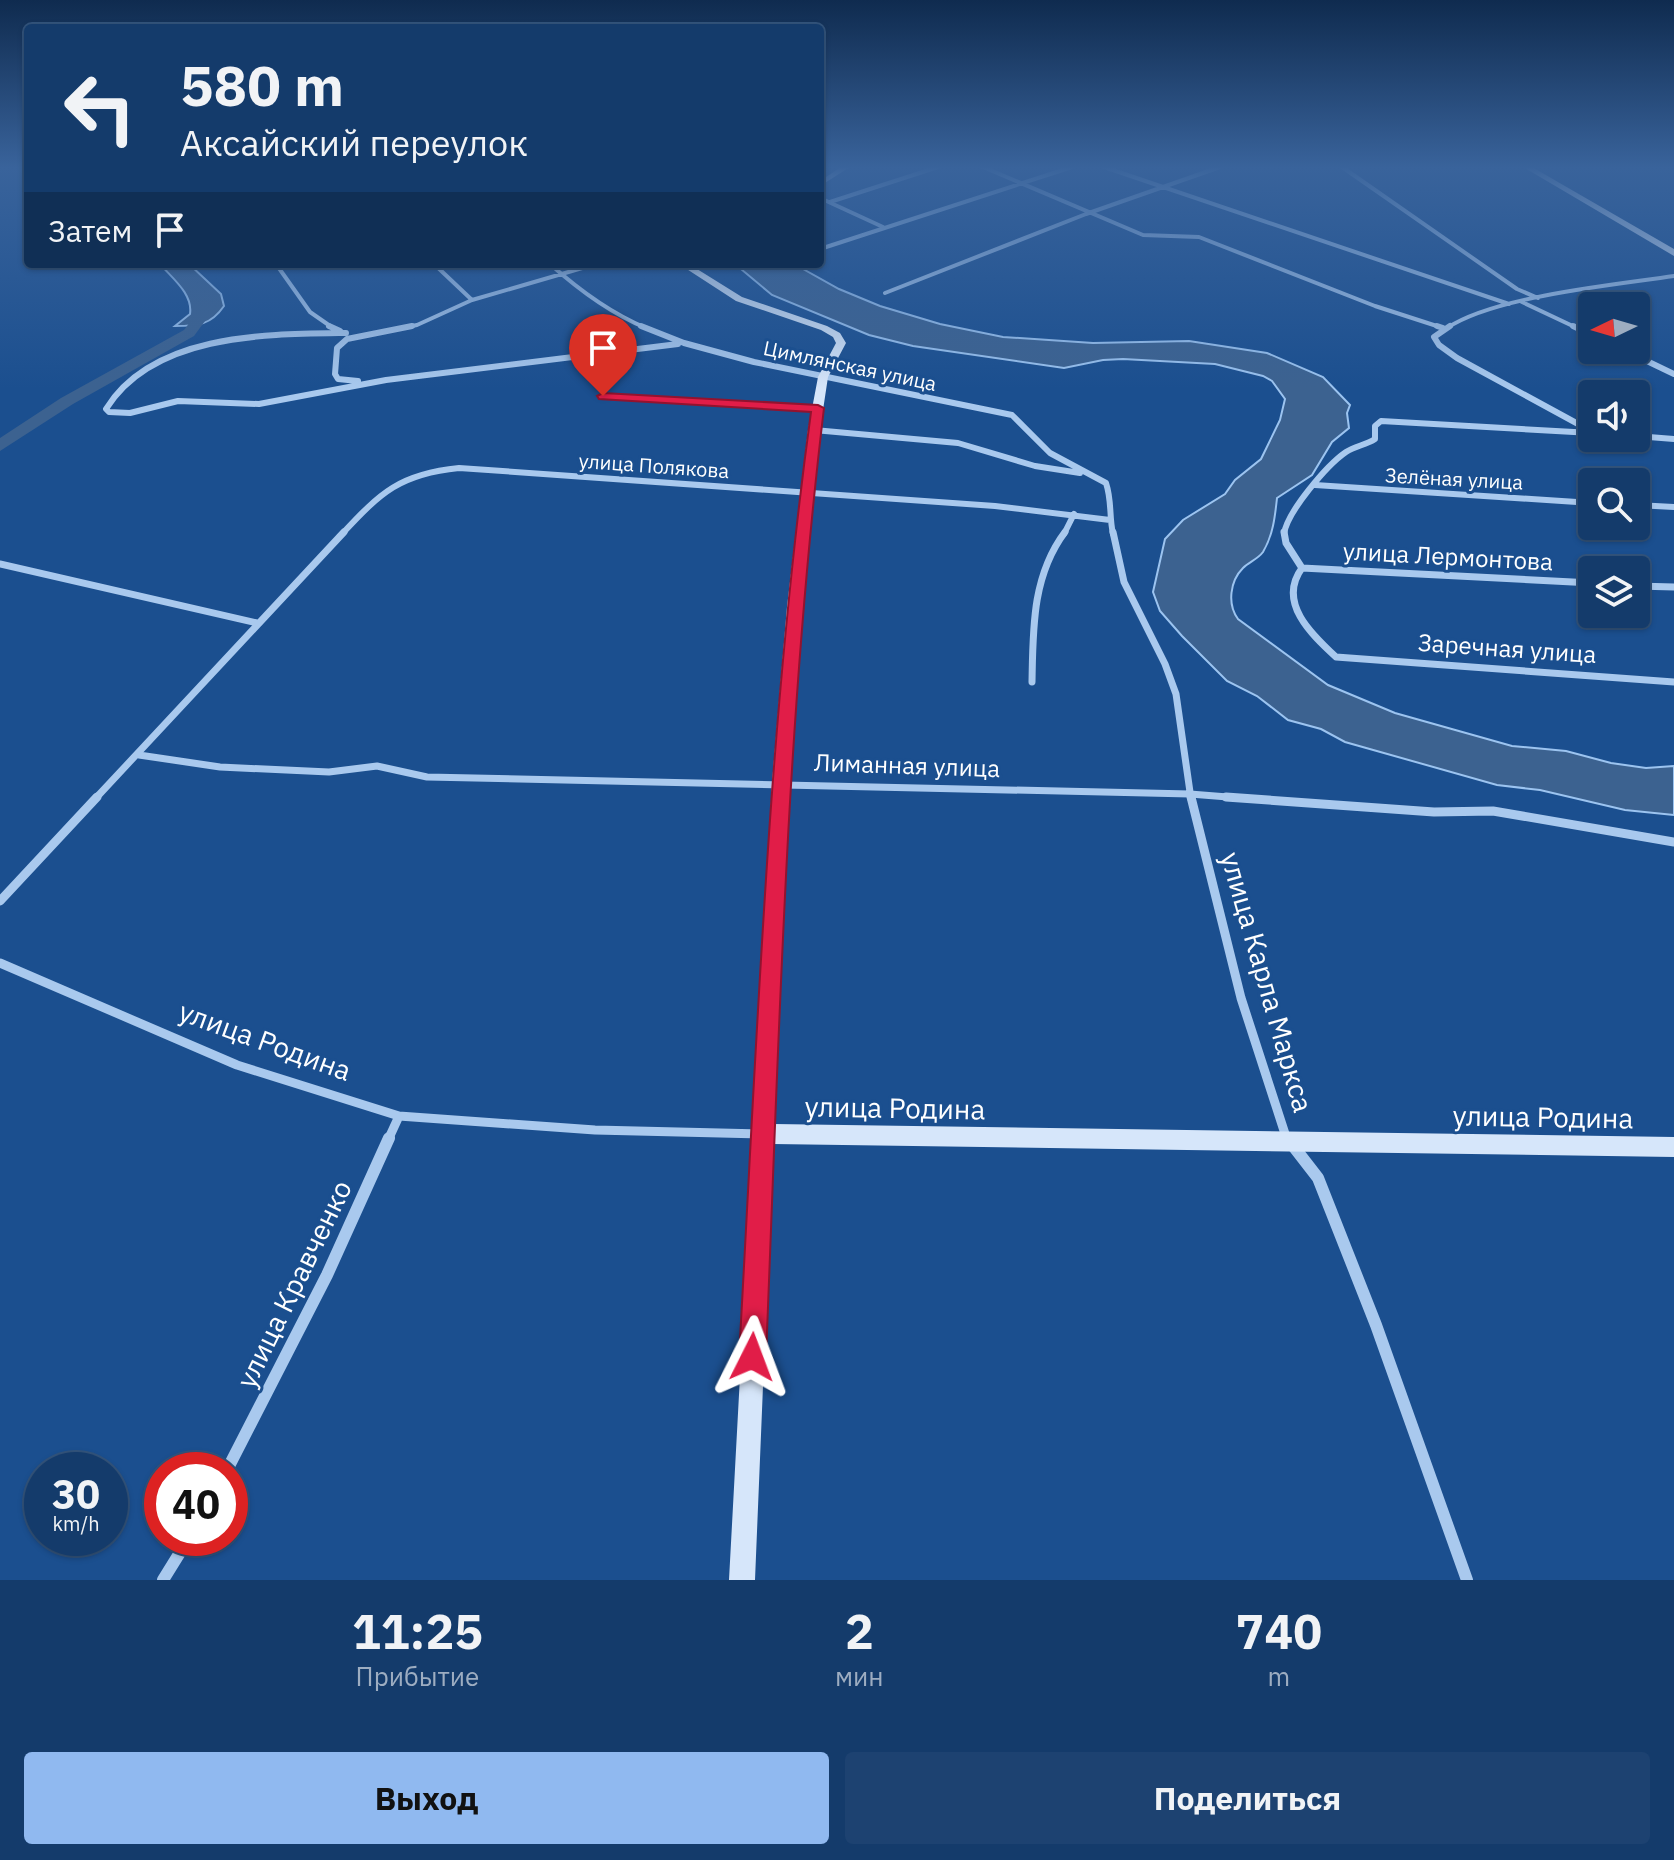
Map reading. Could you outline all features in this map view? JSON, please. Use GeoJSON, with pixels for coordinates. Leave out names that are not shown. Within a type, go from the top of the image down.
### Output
{"type":"FeatureCollection","features":[{"type":"Feature","properties":{"kind":"street"},"geometry":{"type":"LineString","coordinates":[[824,248],[844,241]]}},
{"type":"Feature","properties":{"kind":"street"},"geometry":{"type":"LineString","coordinates":[[885,293],[1018,241]]}},
{"type":"Feature","properties":{"kind":"street"},"geometry":{"type":"LineString","coordinates":[[1209,241],[1375,306],[1443,328]]}},
{"type":"Feature","properties":{"kind":"street"},"geometry":{"type":"LineString","coordinates":[[1317,241],[1510,304]]}},
{"type":"Feature","properties":{"kind":"street"},"geometry":{"type":"LineString","coordinates":[[1448,241],[1517,289],[1539,299]]}},
{"type":"Feature","properties":{"kind":"street"},"geometry":{"type":"LineString","coordinates":[[1653,241],[1674,253]]}},
{"type":"Feature","properties":{"kind":"street"},"geometry":{"type":"LineString","coordinates":[[279,268],[303,306],[325,325],[346,333]]}},
{"type":"Feature","properties":{"kind":"street"},"geometry":{"type":"LineString","coordinates":[[438,268],[472,300]]}},
{"type":"Feature","properties":{"kind":"street","name":"Цимлянская улица"},"geometry":{"type":"LineString","coordinates":[[556,268],[577,288],[624,319],[684,343],[823,377],[1012,415],[1050,453],[1084,474],[1106,483],[1109,488],[1110,520]]}},
{"type":"Feature","properties":{"kind":"street"},"geometry":{"type":"LineString","coordinates":[[371,382],[338,379],[335,374],[340,343],[417,325],[472,300],[582,268]]}},
{"type":"Feature","properties":{"kind":"street"},"geometry":{"type":"LineString","coordinates":[[689,268],[739,299],[833,332],[841,343],[823,377],[805,493],[780,783],[742,1580]]}},
{"type":"Feature","properties":{"kind":"street"},"geometry":{"type":"LineString","coordinates":[[1578,424],[1457,358],[1439,345],[1434,337],[1443,328],[1510,304],[1674,276]]}},
{"type":"Feature","properties":{"kind":"street"},"geometry":{"type":"LineString","coordinates":[[1521,302],[1578,328]]}},
{"type":"Feature","properties":{"kind":"street"},"geometry":{"type":"LineString","coordinates":[[365,335],[264,335],[199,347],[149,366],[111,400],[106,409],[109,412],[130,413],[164,403],[192,400],[259,404],[371,382],[684,343]]}},
{"type":"Feature","properties":{"kind":"street"},"geometry":{"type":"LineString","coordinates":[[1650,362],[1674,374]]}},
{"type":"Feature","properties":{"kind":"street"},"geometry":{"type":"LineString","coordinates":[[603,396],[818,408]]}},
{"type":"Feature","properties":{"kind":"street"},"geometry":{"type":"LineString","coordinates":[[1302,568],[1288,549],[1284,530],[1286,518],[1344,453],[1368,445],[1375,439],[1375,426],[1381,421],[1578,431]]}},
{"type":"Feature","properties":{"kind":"street"},"geometry":{"type":"LineString","coordinates":[[814,430],[958,443],[1035,466],[1084,474]]}},
{"type":"Feature","properties":{"kind":"street"},"geometry":{"type":"LineString","coordinates":[[1650,437],[1674,439]]}},
{"type":"Feature","properties":{"kind":"street","name":"улица Полякова"},"geometry":{"type":"LineString","coordinates":[[0,901],[376,497],[389,485],[408,476],[459,468],[1074,514],[1110,520]]}},
{"type":"Feature","properties":{"kind":"street","name":"Зелёная улица"},"geometry":{"type":"LineString","coordinates":[[1315,485],[1578,502]]}},
{"type":"Feature","properties":{"kind":"street"},"geometry":{"type":"LineString","coordinates":[[1650,506],[1674,507]]}},
{"type":"Feature","properties":{"kind":"street"},"geometry":{"type":"LineString","coordinates":[[1032,682],[1039,583],[1049,554],[1074,514]]}},
{"type":"Feature","properties":{"kind":"street","name":"улица Карла Маркса"},"geometry":{"type":"LineString","coordinates":[[1110,520],[1124,582],[1165,664],[1176,694],[1190,794],[1241,998],[1288,1142],[1318,1178],[1376,1325],[1467,1580]]}},
{"type":"Feature","properties":{"kind":"street"},"geometry":{"type":"LineString","coordinates":[[0,564],[257,623]]}},
{"type":"Feature","properties":{"kind":"street","name":"улица Лермонтова"},"geometry":{"type":"LineString","coordinates":[[1302,568],[1578,582]]}},
{"type":"Feature","properties":{"kind":"street","name":"Заречная улица"},"geometry":{"type":"LineString","coordinates":[[1302,568],[1294,575],[1291,587],[1294,604],[1312,632],[1336,657],[1674,682]]}},
{"type":"Feature","properties":{"kind":"street"},"geometry":{"type":"LineString","coordinates":[[1650,586],[1674,587]]}},
{"type":"Feature","properties":{"kind":"street","name":"Лиманная улица"},"geometry":{"type":"LineString","coordinates":[[139,755],[220,767],[329,772],[377,766],[427,777],[472,779],[780,783],[1190,794],[1434,812],[1493,811],[1674,842]]}},
{"type":"Feature","properties":{"kind":"street","name":"улица Родина"},"geometry":{"type":"LineString","coordinates":[[0,963],[237,1065],[399,1116],[595,1130],[1674,1147]]}},
{"type":"Feature","properties":{"kind":"street","name":"улица Кравченко"},"geometry":{"type":"LineString","coordinates":[[236,1452],[327,1275],[399,1116]]}},
{"type":"Feature","properties":{"kind":"street"},"geometry":{"type":"LineString","coordinates":[[163,1580],[178,1556]]}},
{"type":"Feature","properties":{"kind":"water"},"geometry":{"type":"Polygon","coordinates":[[[164,268],[193,268],[221,294],[224,306],[203,323],[175,326],[190,314],[188,300],[164,268]]]}},
{"type":"Feature","properties":{"kind":"water"},"geometry":{"type":"Polygon","coordinates":[[[740,268],[801,268],[839,289],[880,306],[940,324],[1003,337],[1093,343],[1189,341],[1267,353],[1323,377],[1350,405],[1347,413],[1349,428],[1332,442],[1312,475],[1277,498],[1266,546],[1243,568],[1233,586],[1232,607],[1238,619],[1328,685],[1395,713],[1512,746],[1566,751],[1646,768],[1674,766],[1674,815],[1625,810],[1540,790],[1497,785],[1345,742],[1321,729],[1288,720],[1257,696],[1227,681],[1182,636],[1160,611],[1153,592],[1165,539],[1183,520],[1225,494],[1235,480],[1261,459],[1280,420],[1285,399],[1272,381],[1215,364],[1123,359],[1064,368],[913,346],[869,335],[772,295],[740,268]]]}},
{"type":"Feature","properties":{"kind":"waterway"},"geometry":{"type":"LineString","coordinates":[[0,446],[67,401],[189,333],[209,306],[179,268]]}},
{"type":"Feature","properties":{"kind":"route"},"geometry":{"type":"LineString","coordinates":[[603,396],[818,408],[805,493],[780,783],[752,1357]]}}]}
